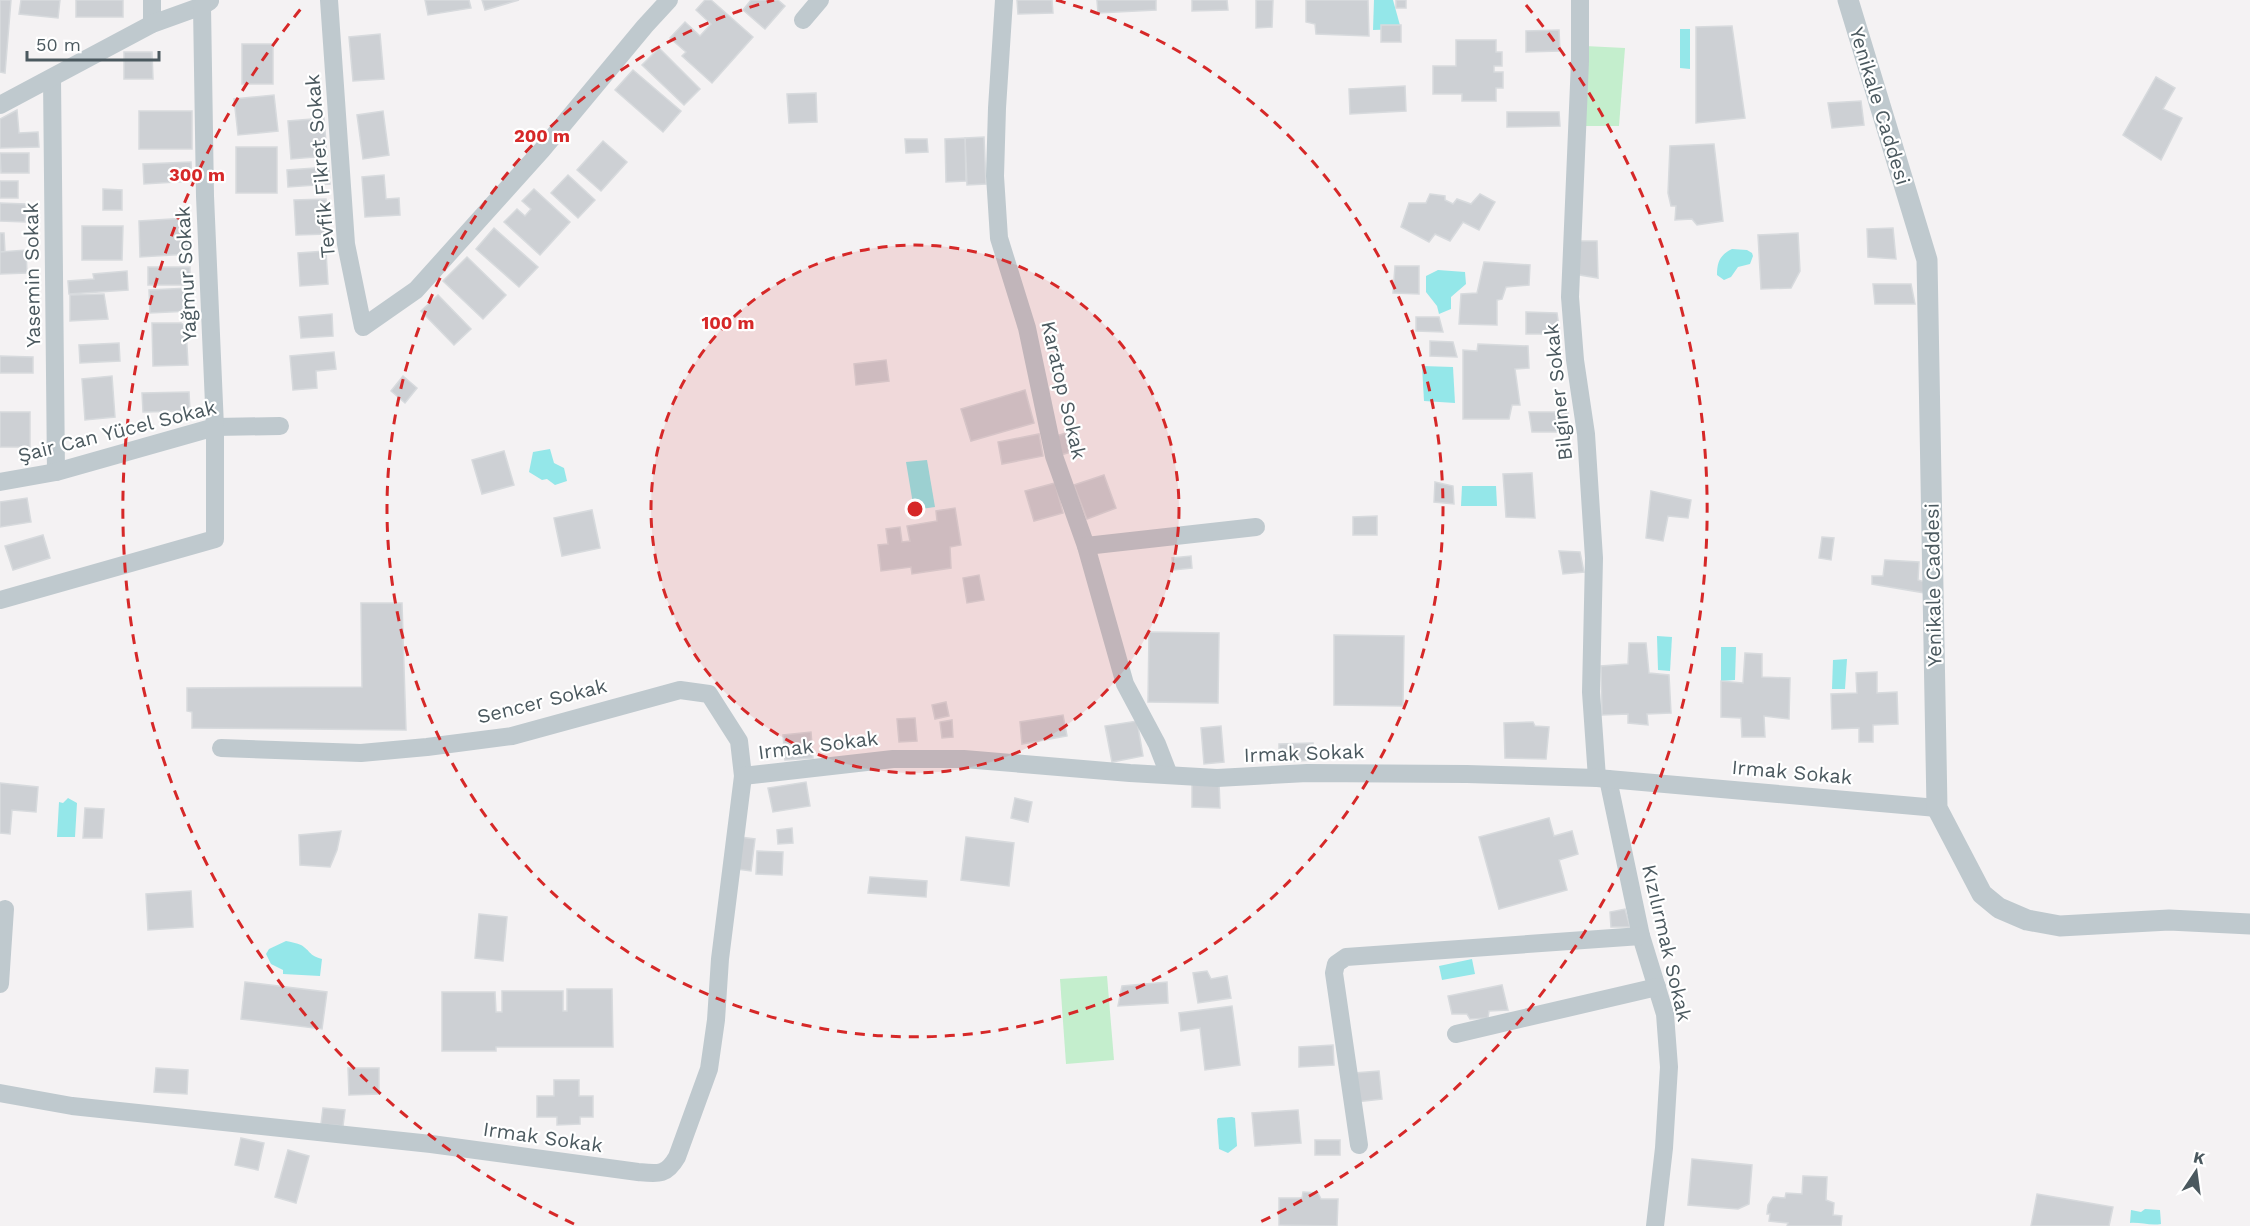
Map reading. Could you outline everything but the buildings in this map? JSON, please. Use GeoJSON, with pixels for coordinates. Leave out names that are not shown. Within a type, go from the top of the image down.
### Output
{"type":"FeatureCollection","features":[{"type":"Feature","properties":{"kind":"street"},"geometry":{"type":"LineString","coordinates":[[152,0],[152,24]]}},
{"type":"Feature","properties":{"kind":"street","name":"Tevfik Fikret Sokak"},"geometry":{"type":"LineString","coordinates":[[329,0],[346,244],[363,327],[416,290],[542,150],[669,0]]}},
{"type":"Feature","properties":{"kind":"street"},"geometry":{"type":"LineString","coordinates":[[803,20],[820,0]]}},
{"type":"Feature","properties":{"kind":"street","name":"Karatop Sokak"},"geometry":{"type":"LineString","coordinates":[[1004,0],[995,176],[999,238],[1027,328],[1054,456],[1086,546],[1125,684],[1157,744],[1169,775]]}},
{"type":"Feature","properties":{"kind":"street","name":"Bilginer Sokak"},"geometry":{"type":"LineString","coordinates":[[1580,0],[1580,61],[1570,297],[1575,360],[1586,434],[1593,535],[1591,692],[1602,779]]}},
{"type":"Feature","properties":{"kind":"street","name":"Yenikale Caddesi"},"geometry":{"type":"LineString","coordinates":[[1848,0],[1927,260],[1937,808],[1982,894],[1999,908],[2027,920],[2060,926],[2169,920],[2250,924]]}},
{"type":"Feature","properties":{"kind":"street"},"geometry":{"type":"LineString","coordinates":[[0,105],[152,24],[206,3]]}},
{"type":"Feature","properties":{"kind":"street","name":"Yağmur Sokak"},"geometry":{"type":"LineString","coordinates":[[0,600],[214,539],[214,427],[205,196],[206,3]]}},
{"type":"Feature","properties":{"kind":"street","name":"Yasemin Sokak"},"geometry":{"type":"LineString","coordinates":[[52,78],[56,472]]}},
{"type":"Feature","properties":{"kind":"street","name":"Şair Can Yücel Sokak"},"geometry":{"type":"LineString","coordinates":[[0,482],[56,472],[214,427],[280,426]]}},
{"type":"Feature","properties":{"kind":"street"},"geometry":{"type":"LineString","coordinates":[[1086,546],[1256,527]]}},
{"type":"Feature","properties":{"kind":"street","name":"Sencer Sokak"},"geometry":{"type":"LineString","coordinates":[[221,748],[361,753],[428,747],[512,736],[680,690],[709,694],[739,741],[743,776]]}},
{"type":"Feature","properties":{"kind":"street","name":"Irmak Sokak"},"geometry":{"type":"LineString","coordinates":[[0,1093],[72,1106],[431,1144],[638,1172],[662,1173],[670,1169],[676,1157],[709,1070],[716,1020],[720,958],[743,776],[894,759],[964,759],[1217,778],[1306,772],[1467,774],[1602,779],[1937,808]]}},
{"type":"Feature","properties":{"kind":"street","name":"Kızılırmak Sokak"},"geometry":{"type":"LineString","coordinates":[[1602,779],[1641,936],[1665,1014],[1669,1067],[1664,1148],[1655,1226]]}},
{"type":"Feature","properties":{"kind":"street"},"geometry":{"type":"LineString","coordinates":[[0,984],[4,909]]}},
{"type":"Feature","properties":{"kind":"street"},"geometry":{"type":"LineString","coordinates":[[1359,1145],[1334,973],[1336,964],[1346,957],[1641,936]]}},
{"type":"Feature","properties":{"kind":"street"},"geometry":{"type":"LineString","coordinates":[[1456,1034],[1657,987]]}},
{"type":"Feature","properties":{"kind":"green space"},"geometry":{"type":"Polygon","coordinates":[[[1585,46],[1625,48],[1619,126],[1579,126],[1585,46]]]}},
{"type":"Feature","properties":{"kind":"green space"},"geometry":{"type":"Polygon","coordinates":[[[1107,976],[1114,1060],[1066,1064],[1060,979],[1107,976]]]}},
{"type":"Feature","properties":{"kind":"water"},"geometry":{"type":"Polygon","coordinates":[[[1374,0],[1393,0],[1401,29],[1373,30],[1374,0]]]}},
{"type":"Feature","properties":{"kind":"water"},"geometry":{"type":"Polygon","coordinates":[[[1680,29],[1690,29],[1690,69],[1680,68],[1680,29]]]}},
{"type":"Feature","properties":{"kind":"water"},"geometry":{"type":"Polygon","coordinates":[[[1732,249],[1747,250],[1753,256],[1750,264],[1738,267],[1731,277],[1724,280],[1717,275],[1718,266],[1722,256],[1732,249]]]}},
{"type":"Feature","properties":{"kind":"water"},"geometry":{"type":"Polygon","coordinates":[[[1438,270],[1465,272],[1466,284],[1451,297],[1451,309],[1439,314],[1437,306],[1426,292],[1426,276],[1438,270]]]}},
{"type":"Feature","properties":{"kind":"water"},"geometry":{"type":"Polygon","coordinates":[[[1422,366],[1453,367],[1455,403],[1424,401],[1422,366]]]}},
{"type":"Feature","properties":{"kind":"water"},"geometry":{"type":"Polygon","coordinates":[[[550,449],[554,463],[564,468],[567,481],[555,485],[529,472],[533,452],[550,449]]]}},
{"type":"Feature","properties":{"kind":"water"},"geometry":{"type":"Polygon","coordinates":[[[927,460],[935,507],[914,510],[906,462],[927,460]]]}},
{"type":"Feature","properties":{"kind":"water"},"geometry":{"type":"Polygon","coordinates":[[[1462,486],[1496,486],[1497,506],[1461,506],[1462,486]]]}},
{"type":"Feature","properties":{"kind":"water"},"geometry":{"type":"Polygon","coordinates":[[[1657,636],[1672,637],[1670,671],[1658,670],[1657,636]]]}},
{"type":"Feature","properties":{"kind":"water"},"geometry":{"type":"Polygon","coordinates":[[[1721,647],[1736,647],[1735,680],[1721,681],[1721,647]]]}},
{"type":"Feature","properties":{"kind":"water"},"geometry":{"type":"Polygon","coordinates":[[[1847,659],[1845,689],[1832,689],[1833,660],[1847,659]]]}},
{"type":"Feature","properties":{"kind":"water"},"geometry":{"type":"Polygon","coordinates":[[[68,798],[77,803],[75,837],[57,837],[59,802],[63,803],[68,798]]]}},
{"type":"Feature","properties":{"kind":"water"},"geometry":{"type":"Polygon","coordinates":[[[286,941],[301,945],[322,959],[320,976],[283,974],[283,970],[271,964],[266,954],[269,949],[286,941]]]}},
{"type":"Feature","properties":{"kind":"water"},"geometry":{"type":"Polygon","coordinates":[[[1472,959],[1475,974],[1442,980],[1439,966],[1472,959]]]}},
{"type":"Feature","properties":{"kind":"water"},"geometry":{"type":"Polygon","coordinates":[[[1235,1118],[1237,1146],[1228,1153],[1219,1149],[1217,1120],[1235,1118]]]}},
{"type":"Feature","properties":{"kind":"water"},"geometry":{"type":"Polygon","coordinates":[[[2145,1209],[2160,1210],[2161,1224],[2130,1223],[2131,1210],[2141,1212],[2145,1209]]]}}]}
